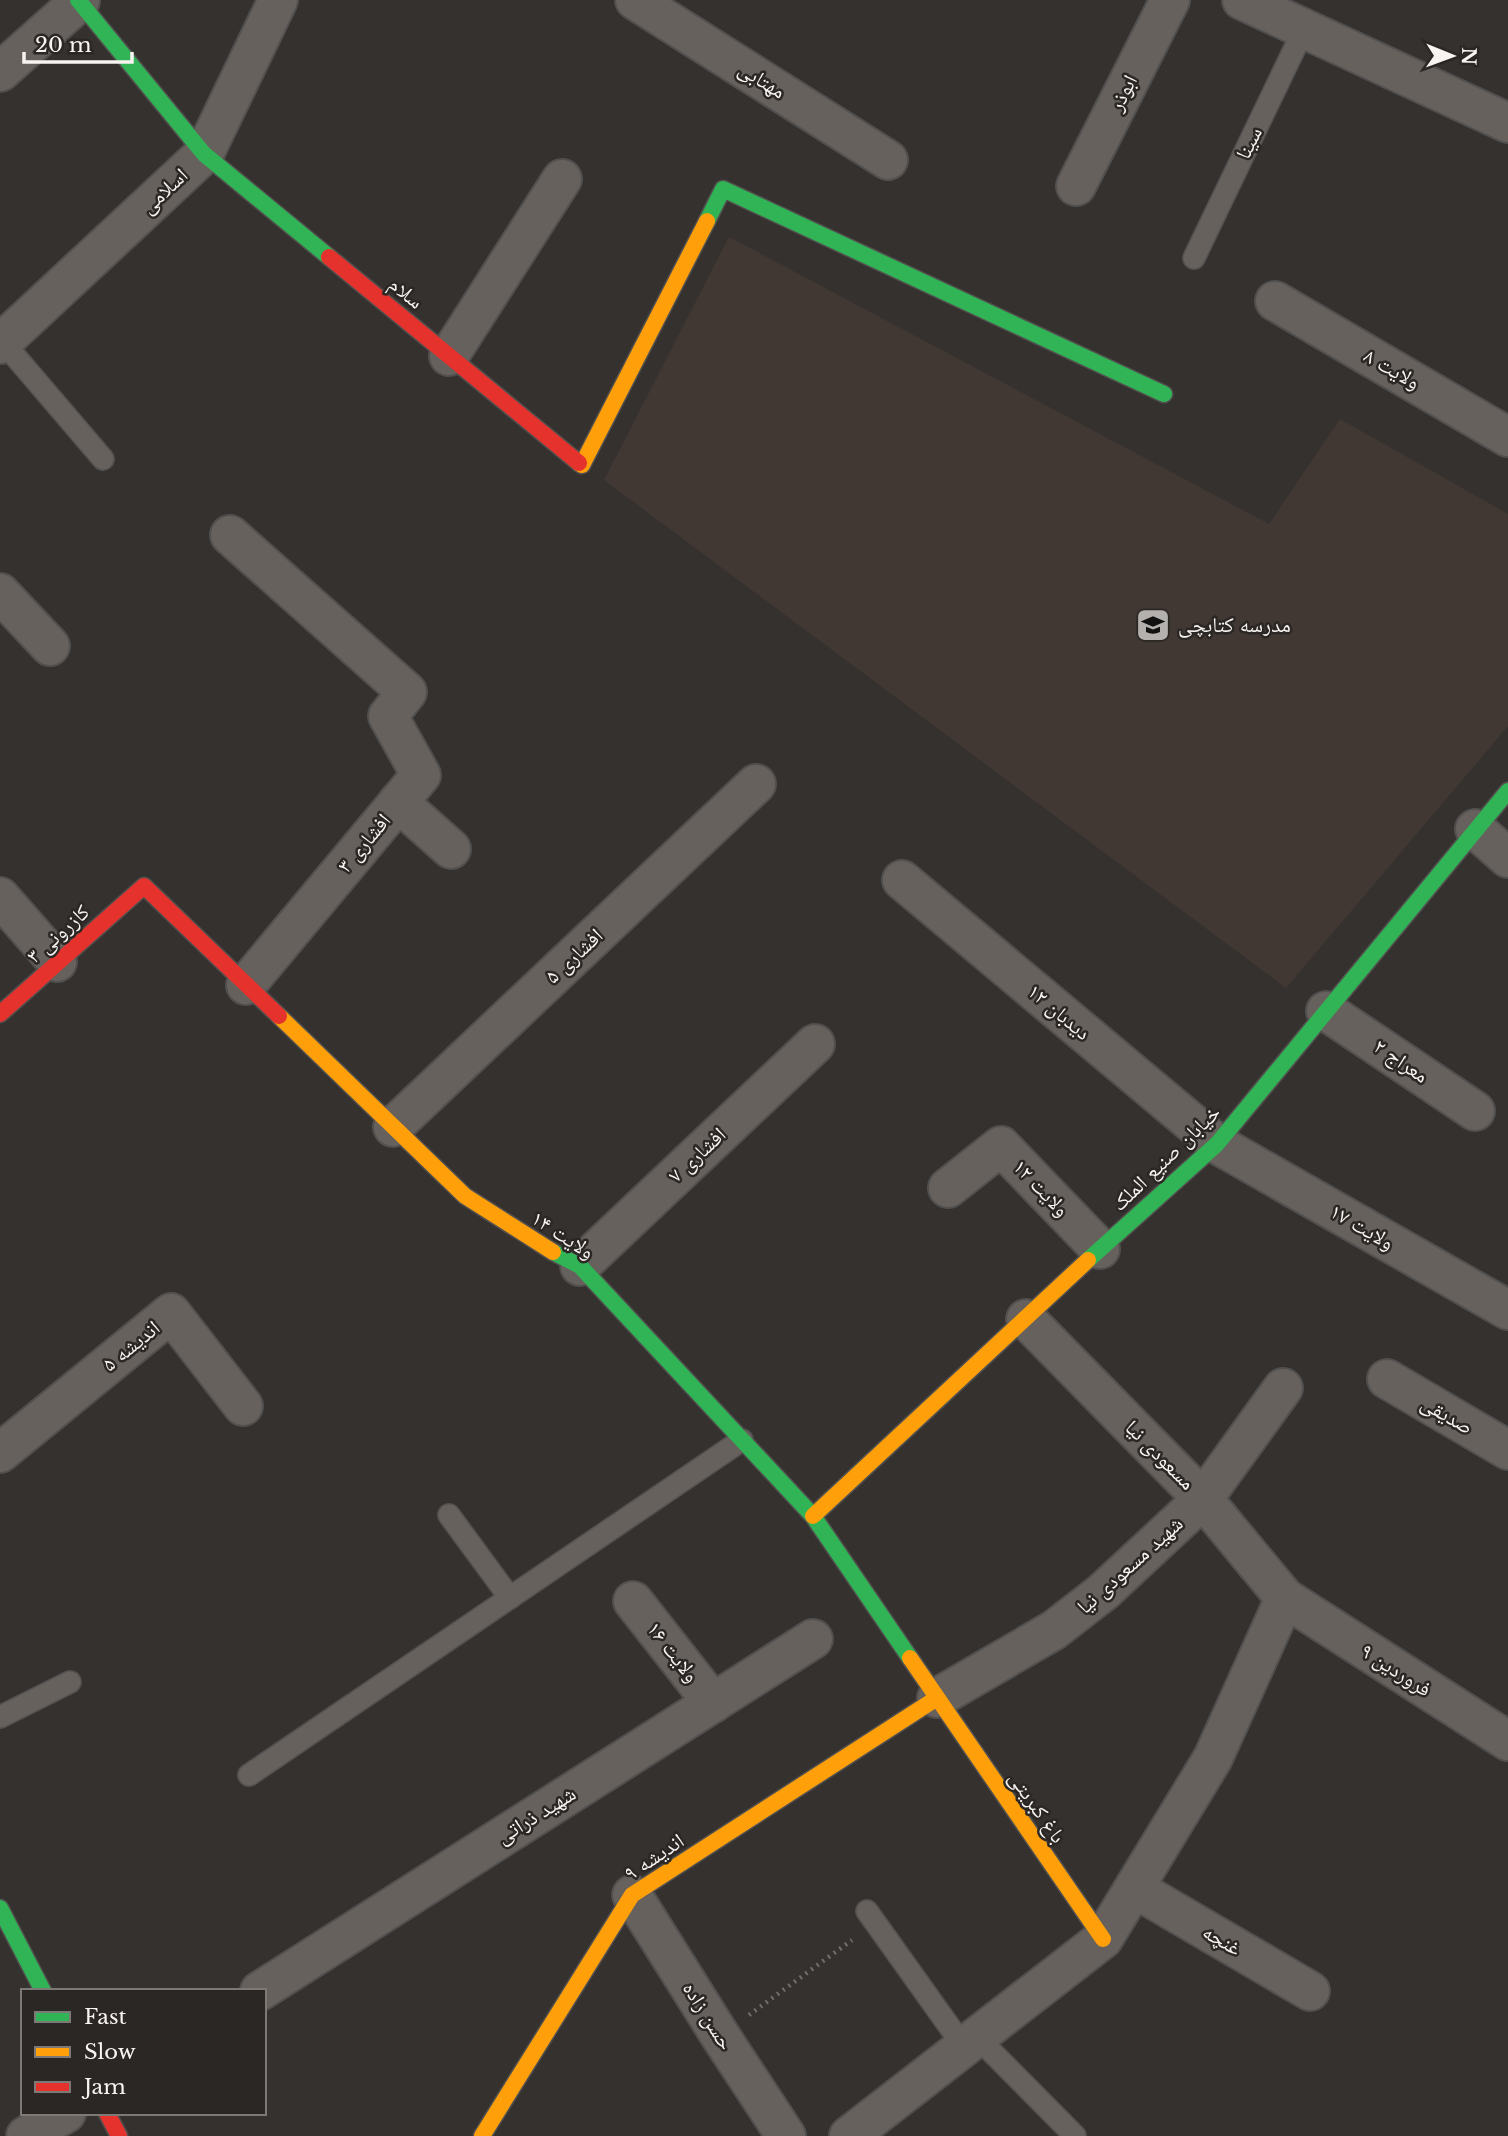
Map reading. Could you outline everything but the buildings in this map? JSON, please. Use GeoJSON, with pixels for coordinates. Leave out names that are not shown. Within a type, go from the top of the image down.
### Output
{"type":"FeatureCollection","features":[{"type":"Feature","properties":{"kind":"street","name":"اسلامی"},"geometry":{"type":"LineString","coordinates":[[1,343],[204,154],[278,0]]}},
{"type":"Feature","properties":{"kind":"street","name":"مهتابی"},"geometry":{"type":"LineString","coordinates":[[635,0],[888,160]]}},
{"type":"Feature","properties":{"kind":"street","name":"ابوذر"},"geometry":{"type":"LineString","coordinates":[[1076,186],[1170,0]]}},
{"type":"Feature","properties":{"kind":"street"},"geometry":{"type":"LineString","coordinates":[[1242,0],[1508,123]]}},
{"type":"Feature","properties":{"kind":"street","name":"سلام"},"geometry":{"type":"LineString","coordinates":[[79,1],[204,154],[582,465],[723,189],[1164,394]]}},
{"type":"Feature","properties":{"kind":"street"},"geometry":{"type":"LineString","coordinates":[[0,72],[79,1]]}},
{"type":"Feature","properties":{"kind":"street"},"geometry":{"type":"LineString","coordinates":[[449,356],[562,179]]}},
{"type":"Feature","properties":{"kind":"street","name":"ولایت ۸"},"geometry":{"type":"LineString","coordinates":[[1275,301],[1508,437]]}},
{"type":"Feature","properties":{"kind":"street","name":"افشاری ۳"},"geometry":{"type":"LineString","coordinates":[[230,535],[407,692],[388,716],[421,775],[246,985]]}},
{"type":"Feature","properties":{"kind":"street"},"geometry":{"type":"LineString","coordinates":[[0,593],[50,646]]}},
{"type":"Feature","properties":{"kind":"street","name":"افشاری ۵"},"geometry":{"type":"LineString","coordinates":[[393,1127],[756,784]]}},
{"type":"Feature","properties":{"kind":"street","name":"خیابان صنیع الملک"},"geometry":{"type":"LineString","coordinates":[[813,1516],[1217,1144],[1508,791]]}},
{"type":"Feature","properties":{"kind":"street"},"geometry":{"type":"LineString","coordinates":[[398,802],[451,849]]}},
{"type":"Feature","properties":{"kind":"street"},"geometry":{"type":"LineString","coordinates":[[1475,829],[1508,858]]}},
{"type":"Feature","properties":{"kind":"street","name":"دیدبان ۱۲"},"geometry":{"type":"LineString","coordinates":[[902,880],[1217,1144]]}},
{"type":"Feature","properties":{"kind":"street","name":"ولایت ۱۴"},"geometry":{"type":"LineString","coordinates":[[144,886],[465,1196],[559,1256],[580,1266],[813,1516],[937,1698]]}},
{"type":"Feature","properties":{"kind":"street","name":"کازرونی ۳"},"geometry":{"type":"LineString","coordinates":[[0,1014],[144,886]]}},
{"type":"Feature","properties":{"kind":"street"},"geometry":{"type":"LineString","coordinates":[[0,897],[57,962]]}},
{"type":"Feature","properties":{"kind":"street","name":"معراج ۲"},"geometry":{"type":"LineString","coordinates":[[1326,1011],[1475,1111]]}},
{"type":"Feature","properties":{"kind":"street","name":"افشاری ۷"},"geometry":{"type":"LineString","coordinates":[[580,1266],[815,1044]]}},
{"type":"Feature","properties":{"kind":"street","name":"ولایت ۱۷"},"geometry":{"type":"LineString","coordinates":[[1217,1144],[1508,1310]]}},
{"type":"Feature","properties":{"kind":"street","name":"ولایت ۱۲"},"geometry":{"type":"LineString","coordinates":[[948,1188],[1001,1146],[1100,1249]]}},
{"type":"Feature","properties":{"kind":"street","name":"اندیشه ۵"},"geometry":{"type":"LineString","coordinates":[[0,1453],[171,1313],[243,1406]]}},
{"type":"Feature","properties":{"kind":"street","name":"مسعودی نیا"},"geometry":{"type":"LineString","coordinates":[[1026,1319],[1203,1499],[1285,1598]]}},
{"type":"Feature","properties":{"kind":"street","name":"صدیقی"},"geometry":{"type":"LineString","coordinates":[[1387,1379],[1508,1450]]}},
{"type":"Feature","properties":{"kind":"street","name":"شهید مسعودی نیا"},"geometry":{"type":"LineString","coordinates":[[937,1698],[1054,1630],[1103,1592],[1203,1499],[1283,1388]]}},
{"type":"Feature","properties":{"kind":"street"},"geometry":{"type":"LineString","coordinates":[[849,2136],[1103,1939],[1213,1758],[1285,1598]]}},
{"type":"Feature","properties":{"kind":"street","name":"فروردین ۹"},"geometry":{"type":"LineString","coordinates":[[1285,1598],[1508,1741]]}},
{"type":"Feature","properties":{"kind":"street","name":"ولایت ۱۶"},"geometry":{"type":"LineString","coordinates":[[633,1601],[713,1703]]}},
{"type":"Feature","properties":{"kind":"street","name":"شهید ذراتی"},"geometry":{"type":"LineString","coordinates":[[263,1989],[813,1639]]}},
{"type":"Feature","properties":{"kind":"street","name":"اندیشه ۹"},"geometry":{"type":"LineString","coordinates":[[497,2129],[632,1895],[937,1698]]}},
{"type":"Feature","properties":{"kind":"street","name":"باغ کبریتی"},"geometry":{"type":"LineString","coordinates":[[937,1698],[1103,1939]]}},
{"type":"Feature","properties":{"kind":"street","name":"غنچه"},"geometry":{"type":"LineString","coordinates":[[1134,1888],[1310,1991]]}},
{"type":"Feature","properties":{"kind":"street","name":"حسن زاده"},"geometry":{"type":"LineString","coordinates":[[632,1895],[720,2037],[786,2136]]}},
{"type":"Feature","properties":{"kind":"street"},"geometry":{"type":"LineString","coordinates":[[0,1908],[42,1989]]}},
{"type":"Feature","properties":{"kind":"street"},"geometry":{"type":"LineString","coordinates":[[26,2136],[63,2115]]}},
{"type":"Feature","properties":{"kind":"street"},"geometry":{"type":"LineString","coordinates":[[108,2115],[119,2136]]}},
{"type":"Feature","properties":{"kind":"lane","name":"سینا"},"geometry":{"type":"LineString","coordinates":[[1194,258],[1304,29]]}},
{"type":"Feature","properties":{"kind":"lane"},"geometry":{"type":"LineString","coordinates":[[1,343],[103,459]]}},
{"type":"Feature","properties":{"kind":"lane"},"geometry":{"type":"LineString","coordinates":[[249,1775],[742,1440]]}},
{"type":"Feature","properties":{"kind":"lane"},"geometry":{"type":"LineString","coordinates":[[449,1515],[510,1598]]}},
{"type":"Feature","properties":{"kind":"lane"},"geometry":{"type":"LineString","coordinates":[[0,1717],[70,1682]]}},
{"type":"Feature","properties":{"kind":"lane"},"geometry":{"type":"LineString","coordinates":[[872,1917],[970,2042],[1075,2136]]}},
{"type":"Feature","properties":{"kind":"path"},"geometry":{"type":"LineString","coordinates":[[720,2037],[872,1917]]}},
{"type":"Feature","properties":{"kind":"shaded area","name":"مدرسه کتابچی"},"geometry":{"type":"Polygon","coordinates":[[[729,237],[1269,524],[1340,419],[1508,514],[1508,726],[1286,988],[604,480],[729,237]]]}},
{"type":"Feature","properties":{"kind":"traffic: fast"},"geometry":{"type":"LineString","coordinates":[[78,0],[204,154],[329,257]]}},
{"type":"Feature","properties":{"kind":"traffic: fast"},"geometry":{"type":"LineString","coordinates":[[707,221],[723,189],[1164,394]]}},
{"type":"Feature","properties":{"kind":"traffic: fast"},"geometry":{"type":"LineString","coordinates":[[1088,1260],[1217,1144],[1508,791]]}},
{"type":"Feature","properties":{"kind":"traffic: fast"},"geometry":{"type":"LineString","coordinates":[[553,1252],[580,1266],[813,1516],[910,1658]]}},
{"type":"Feature","properties":{"kind":"traffic: fast"},"geometry":{"type":"LineString","coordinates":[[0,1908],[42,1989]]}},
{"type":"Feature","properties":{"kind":"traffic: slow"},"geometry":{"type":"LineString","coordinates":[[579,463],[582,465],[707,221]]}},
{"type":"Feature","properties":{"kind":"traffic: slow"},"geometry":{"type":"LineString","coordinates":[[279,1016],[465,1196],[553,1252]]}},
{"type":"Feature","properties":{"kind":"traffic: slow"},"geometry":{"type":"LineString","coordinates":[[813,1516],[1088,1260]]}},
{"type":"Feature","properties":{"kind":"traffic: slow"},"geometry":{"type":"LineString","coordinates":[[910,1658],[1103,1939]]}},
{"type":"Feature","properties":{"kind":"traffic: slow"},"geometry":{"type":"LineString","coordinates":[[482,2136],[632,1895],[937,1698]]}},
{"type":"Feature","properties":{"kind":"traffic: jam"},"geometry":{"type":"LineString","coordinates":[[329,257],[579,463]]}},
{"type":"Feature","properties":{"kind":"traffic: jam"},"geometry":{"type":"LineString","coordinates":[[0,1014],[144,886],[279,1016]]}},
{"type":"Feature","properties":{"kind":"traffic: jam"},"geometry":{"type":"LineString","coordinates":[[108,2115],[119,2136]]}},
{"type":"Feature","properties":{"kind":"place","name":"مدرسه کتابچی"},"geometry":{"type":"Point","coordinates":[1153,625]}}]}
